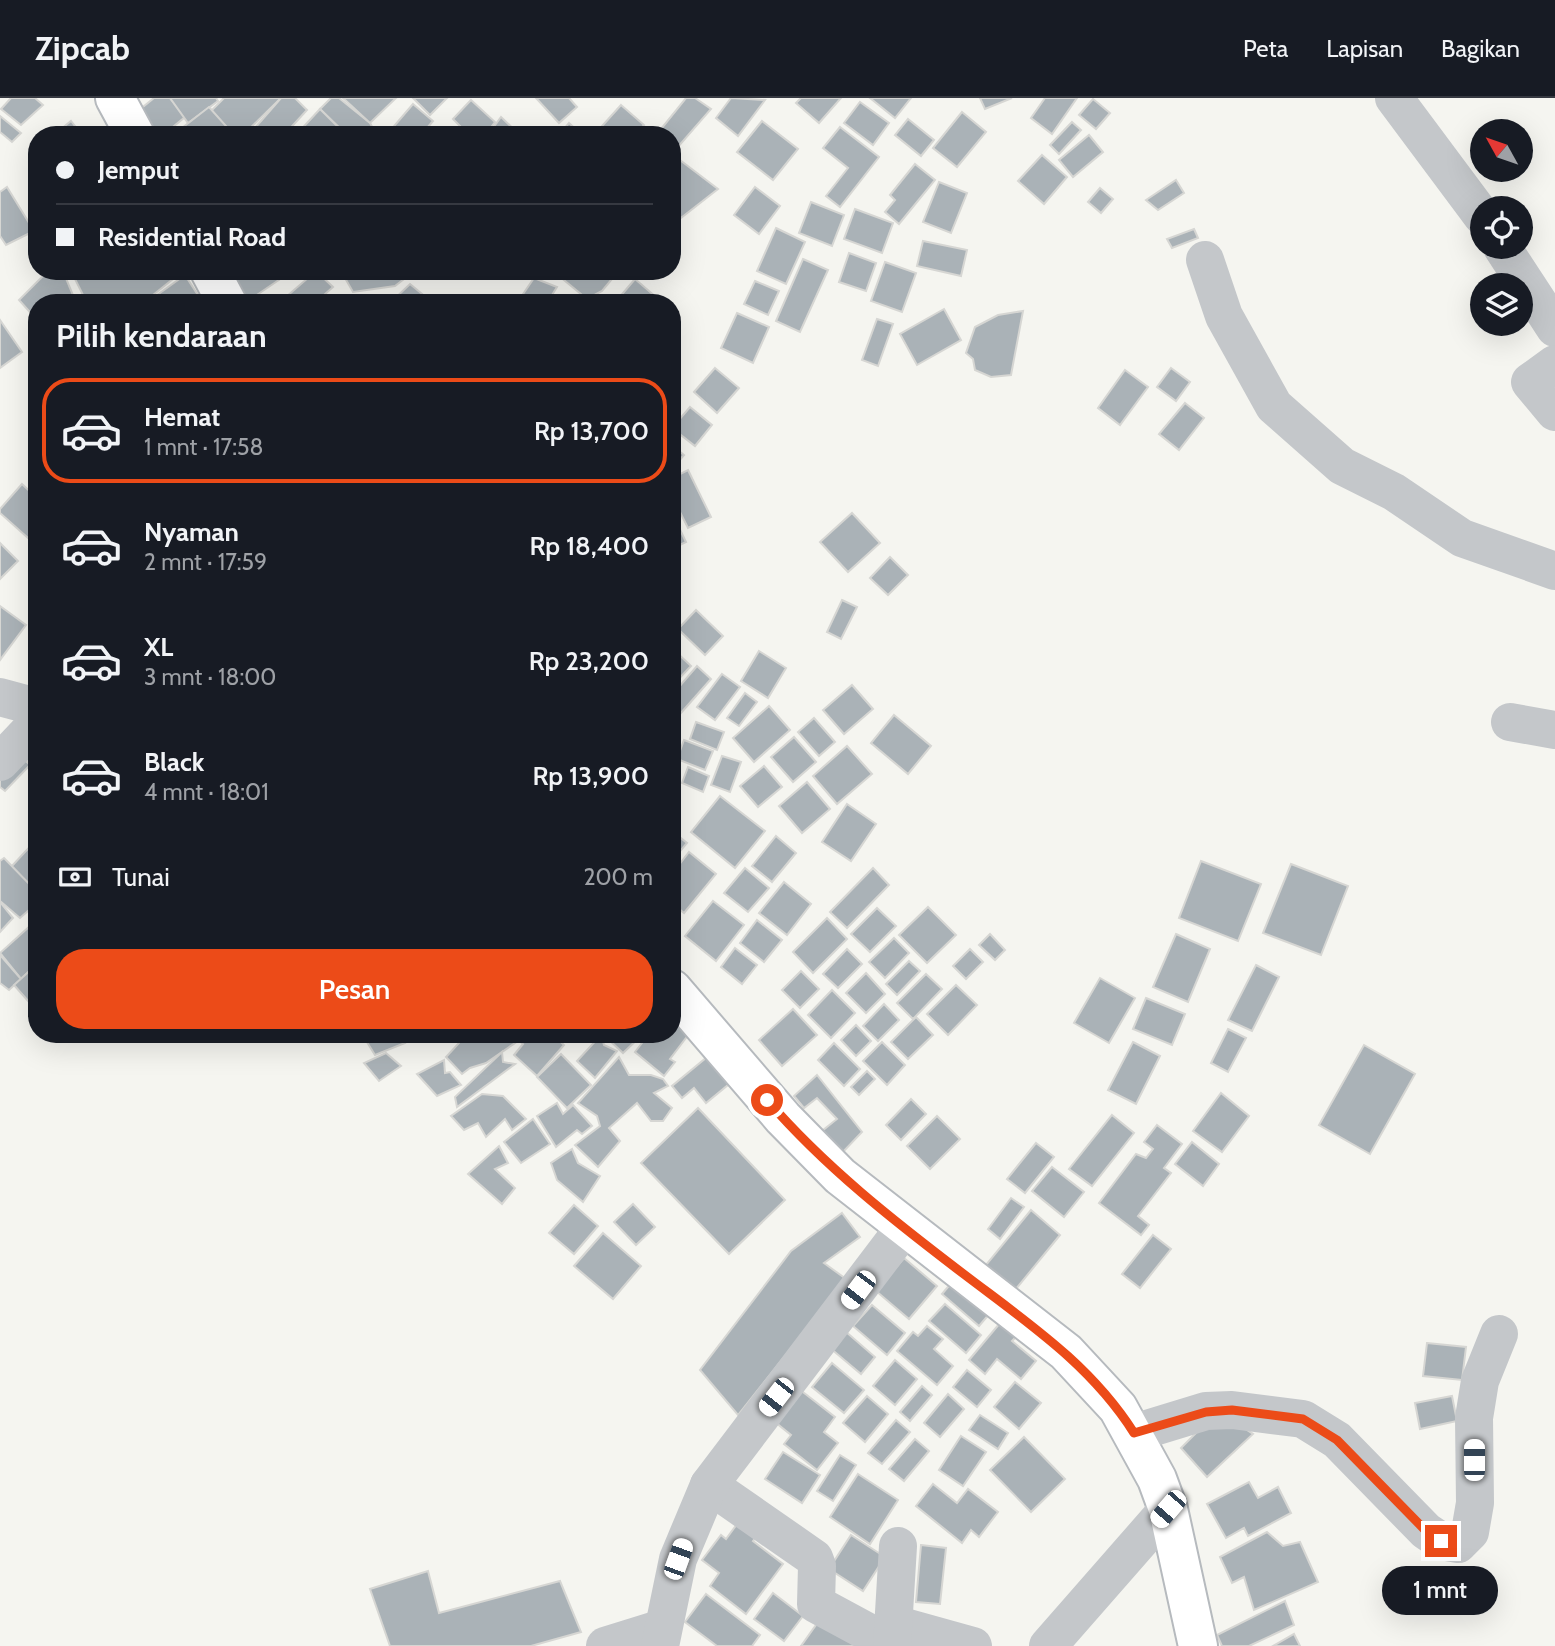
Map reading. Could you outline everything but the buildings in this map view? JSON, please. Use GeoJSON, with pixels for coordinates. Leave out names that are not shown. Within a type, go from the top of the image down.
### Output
{"type":"FeatureCollection","features":[{"type":"Feature","properties":{"kind":"main road"},"geometry":{"type":"LineString","coordinates":[[115,98],[130,126]]}},
{"type":"Feature","properties":{"kind":"main road"},"geometry":{"type":"LineString","coordinates":[[681,999],[783,1118],[840,1177],[1077,1361],[1118,1408],[1134,1433],[1168,1509],[1198,1646]]}},
{"type":"Feature","properties":{"kind":"street"},"geometry":{"type":"LineString","coordinates":[[1394,98],[1470,200]]}},
{"type":"Feature","properties":{"kind":"street"},"geometry":{"type":"LineString","coordinates":[[1510,259],[1555,328]]}},
{"type":"Feature","properties":{"kind":"street"},"geometry":{"type":"LineString","coordinates":[[1205,260],[1224,316],[1274,406],[1342,466],[1394,492],[1462,538],[1555,570]]}},
{"type":"Feature","properties":{"kind":"street"},"geometry":{"type":"LineString","coordinates":[[1555,364],[1530,382],[1555,412]]}},
{"type":"Feature","properties":{"kind":"street"},"geometry":{"type":"LineString","coordinates":[[0,697],[28,705]]}},
{"type":"Feature","properties":{"kind":"street"},"geometry":{"type":"LineString","coordinates":[[1510,722],[1555,730]]}},
{"type":"Feature","properties":{"kind":"street"},"geometry":{"type":"LineString","coordinates":[[0,762],[28,732]]}},
{"type":"Feature","properties":{"kind":"street"},"geometry":{"type":"LineString","coordinates":[[605,1646],[661,1637],[678,1559],[709,1485],[904,1228]]}},
{"type":"Feature","properties":{"kind":"street"},"geometry":{"type":"LineString","coordinates":[[1134,1433],[1206,1412],[1232,1410],[1303,1419],[1337,1440],[1426,1531],[1441,1541],[1458,1544],[1470,1532],[1475,1503],[1474,1418],[1480,1381],[1499,1334]]}},
{"type":"Feature","properties":{"kind":"street"},"geometry":{"type":"LineString","coordinates":[[709,1485],[814,1558],[817,1566],[815,1601],[818,1606],[893,1638],[973,1646]]}},
{"type":"Feature","properties":{"kind":"street"},"geometry":{"type":"LineString","coordinates":[[1048,1646],[1168,1509]]}},
{"type":"Feature","properties":{"kind":"street"},"geometry":{"type":"LineString","coordinates":[[893,1638],[898,1546]]}},
{"type":"Feature","properties":{"kind":"route"},"geometry":{"type":"LineString","coordinates":[[767,1100],[840,1177],[1077,1361],[1097,1381],[1134,1433],[1188,1415],[1206,1412],[1232,1410],[1303,1419],[1337,1440],[1426,1531],[1441,1541]]}}]}
